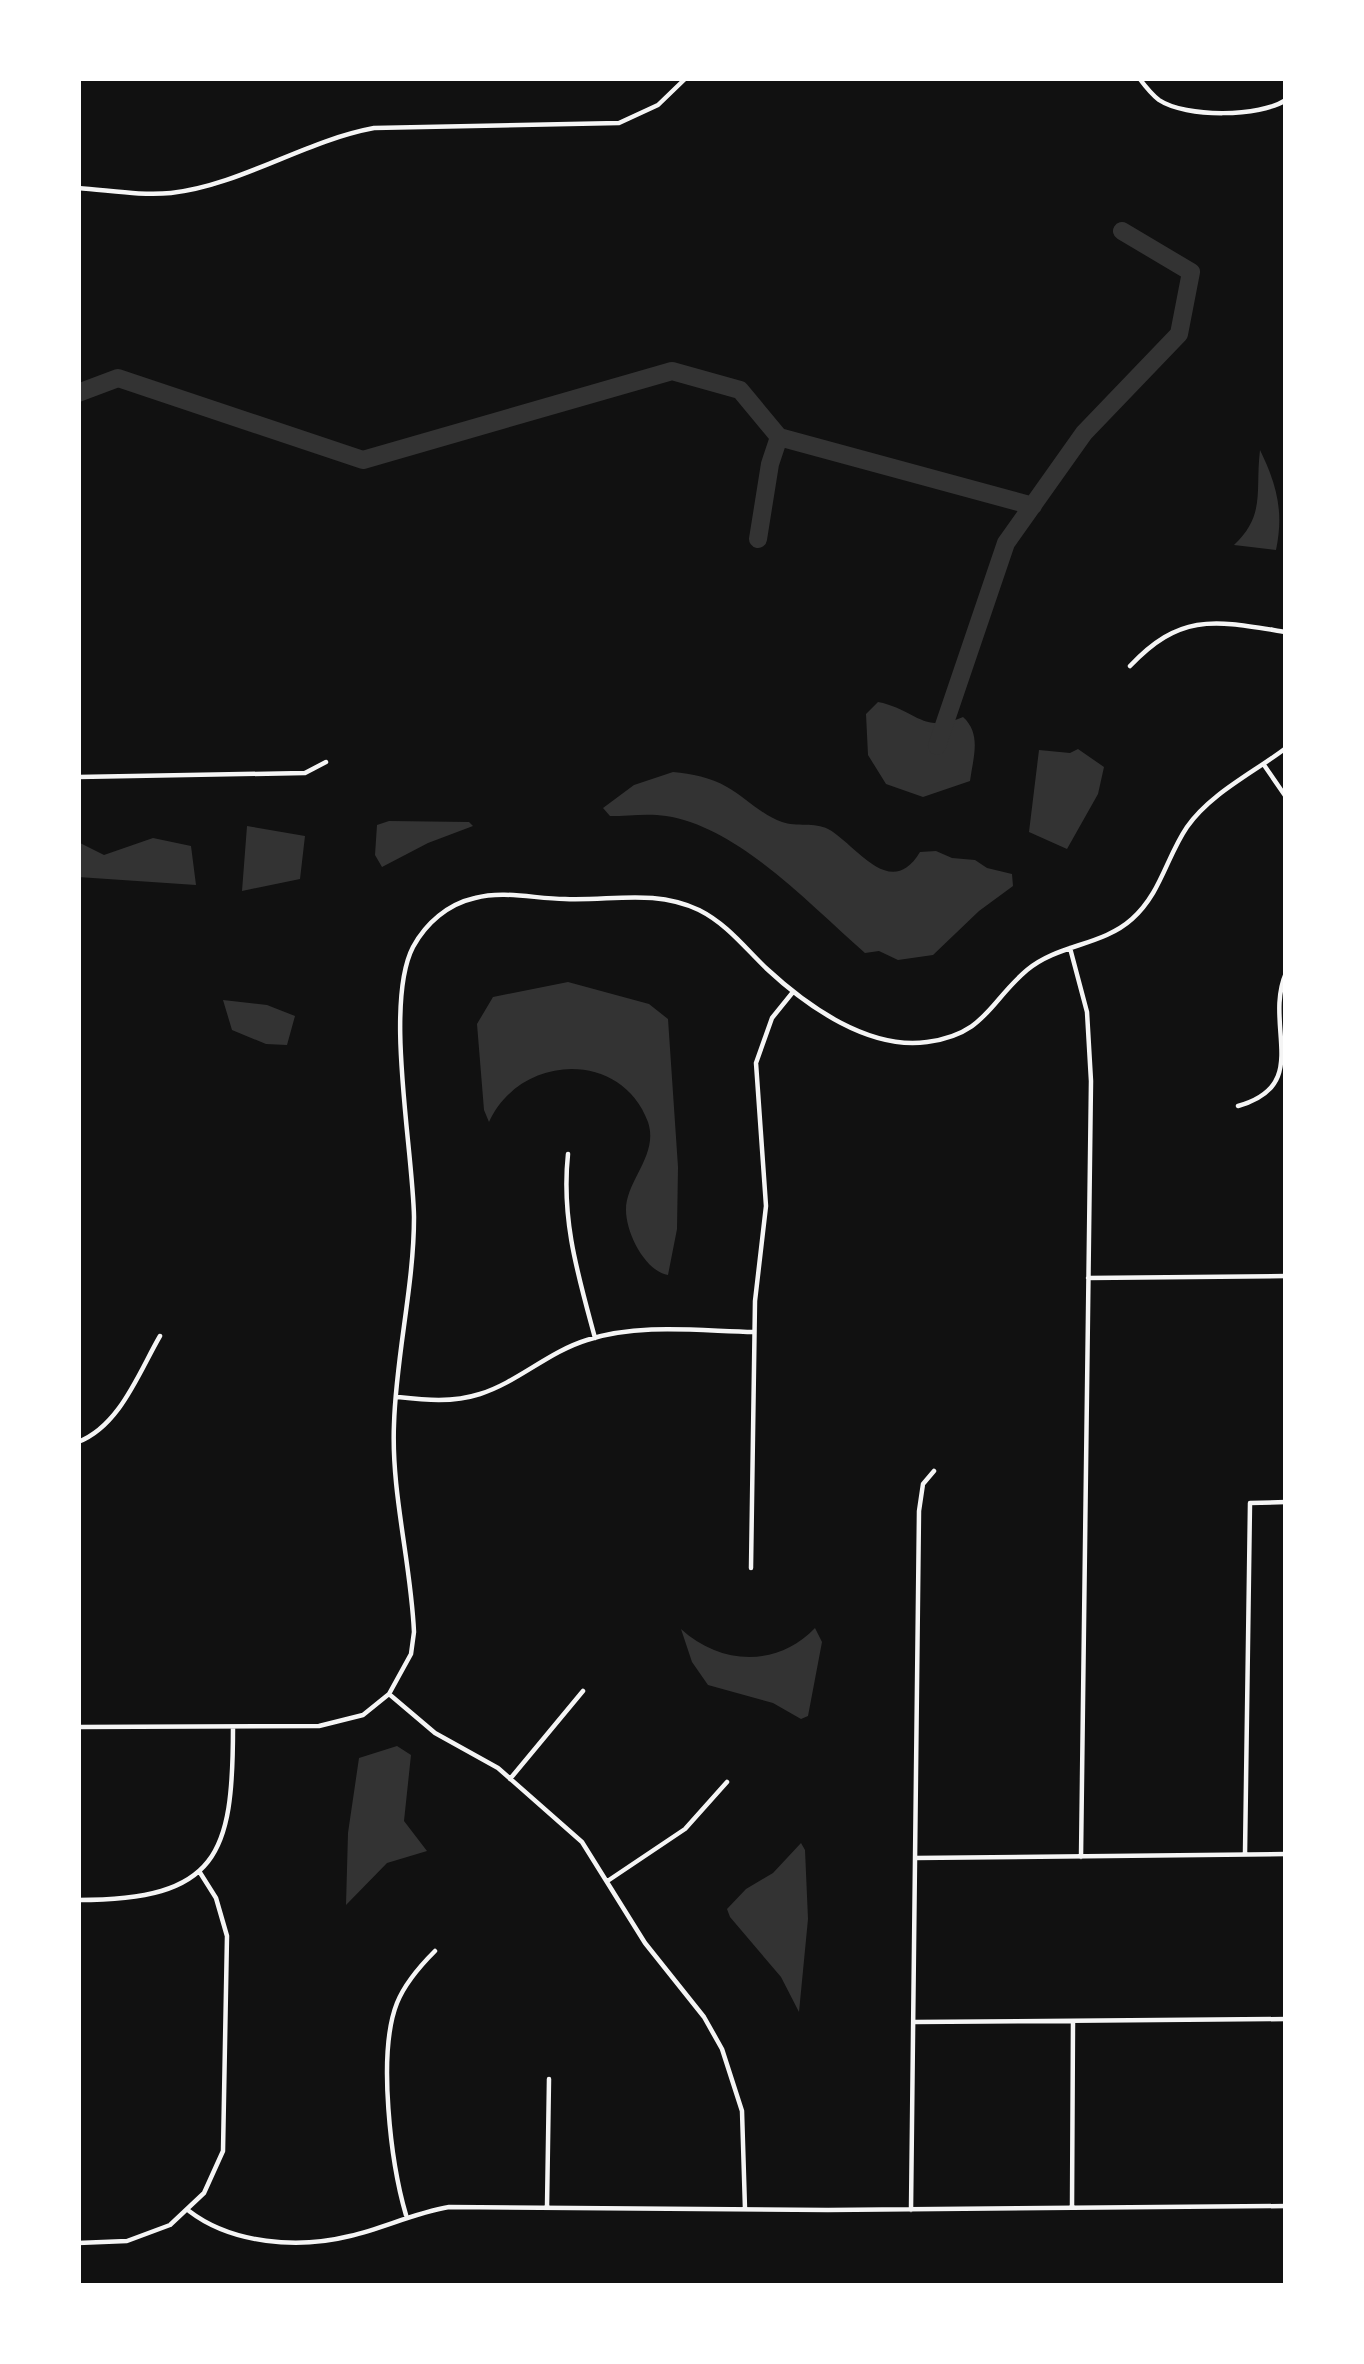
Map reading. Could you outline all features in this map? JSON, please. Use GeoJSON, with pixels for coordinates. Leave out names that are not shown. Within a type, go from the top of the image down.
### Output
{"type":"FeatureCollection","features":[{"type":"Feature","properties":{"kind":"street"},"geometry":{"type":"LineString","coordinates":[[78,188],[151,193],[185,190],[344,134],[374,128],[619,123],[658,105],[686,78]]}},
{"type":"Feature","properties":{"kind":"street"},"geometry":{"type":"LineString","coordinates":[[1139,78],[1161,101],[1191,110],[1249,112],[1286,100]]}},
{"type":"Feature","properties":{"kind":"street"},"geometry":{"type":"LineString","coordinates":[[1130,666],[1159,638],[1195,623],[1286,632]]}},
{"type":"Feature","properties":{"kind":"street"},"geometry":{"type":"LineString","coordinates":[[78,1727],[334,1724],[362,1715],[389,1694],[411,1654],[414,1632],[394,1456],[414,1220],[404,1094],[403,994],[410,953],[427,927],[452,907],[486,896],[660,898],[713,918],[794,992],[865,1033],[927,1042],[970,1028],[992,1012],[1022,974],[1053,953],[1112,933],[1130,921],[1157,890],[1173,851],[1200,811],[1286,748]]}},
{"type":"Feature","properties":{"kind":"street"},"geometry":{"type":"LineString","coordinates":[[78,777],[305,773],[326,762]]}},
{"type":"Feature","properties":{"kind":"street"},"geometry":{"type":"LineString","coordinates":[[1264,765],[1286,797]]}},
{"type":"Feature","properties":{"kind":"street"},"geometry":{"type":"LineString","coordinates":[[1070,948],[1090,1042],[1081,1857]]}},
{"type":"Feature","properties":{"kind":"street"},"geometry":{"type":"LineString","coordinates":[[1238,1106],[1259,1100],[1277,1082],[1282,1067],[1278,996],[1286,973]]}},
{"type":"Feature","properties":{"kind":"street"},"geometry":{"type":"LineString","coordinates":[[751,1568],[754,1332],[766,1206],[755,1064],[762,1039],[794,992]]}},
{"type":"Feature","properties":{"kind":"street"},"geometry":{"type":"LineString","coordinates":[[568,1154],[565,1213],[569,1245],[595,1337]]}},
{"type":"Feature","properties":{"kind":"street"},"geometry":{"type":"LineString","coordinates":[[1088,1278],[1286,1276]]}},
{"type":"Feature","properties":{"kind":"street"},"geometry":{"type":"LineString","coordinates":[[396,1397],[434,1400],[479,1394],[560,1350],[595,1337],[641,1330],[754,1332]]}},
{"type":"Feature","properties":{"kind":"street"},"geometry":{"type":"LineString","coordinates":[[78,1442],[101,1430],[114,1416],[160,1336]]}},
{"type":"Feature","properties":{"kind":"street"},"geometry":{"type":"LineString","coordinates":[[911,2210],[919,1511],[923,1484],[934,1471]]}},
{"type":"Feature","properties":{"kind":"street"},"geometry":{"type":"LineString","coordinates":[[1245,1854],[1250,1503],[1286,1502]]}},
{"type":"Feature","properties":{"kind":"street"},"geometry":{"type":"LineString","coordinates":[[510,1778],[583,1690]]}},
{"type":"Feature","properties":{"kind":"street"},"geometry":{"type":"LineString","coordinates":[[389,1694],[435,1733],[510,1778],[582,1842],[645,1943],[704,2017],[722,2049],[742,2110],[745,2210]]}},
{"type":"Feature","properties":{"kind":"street"},"geometry":{"type":"LineString","coordinates":[[78,1900],[142,1898],[199,1871],[224,1835],[230,1815],[232,1727]]}},
{"type":"Feature","properties":{"kind":"street"},"geometry":{"type":"LineString","coordinates":[[609,1880],[685,1829],[727,1782]]}},
{"type":"Feature","properties":{"kind":"street"},"geometry":{"type":"LineString","coordinates":[[915,1858],[1286,1854]]}},
{"type":"Feature","properties":{"kind":"street"},"geometry":{"type":"LineString","coordinates":[[78,2243],[149,2235],[189,2211],[215,2173],[226,2127],[227,1936],[216,1898],[199,1871]]}},
{"type":"Feature","properties":{"kind":"street"},"geometry":{"type":"LineString","coordinates":[[406,2215],[391,2139],[392,2022],[408,1984],[434,1951]]}},
{"type":"Feature","properties":{"kind":"street"},"geometry":{"type":"LineString","coordinates":[[913,2022],[1286,2019]]}},
{"type":"Feature","properties":{"kind":"street"},"geometry":{"type":"LineString","coordinates":[[1072,2208],[1073,2021]]}},
{"type":"Feature","properties":{"kind":"street"},"geometry":{"type":"LineString","coordinates":[[547,2207],[549,2079]]}},
{"type":"Feature","properties":{"kind":"street"},"geometry":{"type":"LineString","coordinates":[[189,2211],[220,2232],[253,2239],[337,2238],[406,2215],[449,2207],[1286,2206]]}},
{"type":"Feature","properties":{"kind":"shaded area"},"geometry":{"type":"Polygon","coordinates":[[[1260,450],[1277,499],[1276,550],[1234,545],[1255,513],[1260,450]]]}},
{"type":"Feature","properties":{"kind":"shaded area"},"geometry":{"type":"Polygon","coordinates":[[[878,702],[928,722],[963,717],[974,739],[970,781],[923,797],[886,784],[868,755],[866,714],[878,702]]]}},
{"type":"Feature","properties":{"kind":"shaded area"},"geometry":{"type":"Polygon","coordinates":[[[1078,749],[1104,767],[1098,794],[1067,849],[1029,832],[1039,750],[1070,753],[1078,749]]]}},
{"type":"Feature","properties":{"kind":"shaded area"},"geometry":{"type":"Polygon","coordinates":[[[673,772],[721,784],[782,822],[828,829],[885,870],[897,871],[909,866],[920,852],[936,851],[1012,874],[1013,886],[933,955],[898,960],[879,951],[865,953],[773,871],[720,835],[666,816],[610,816],[603,808],[634,785],[673,772]]]}},
{"type":"Feature","properties":{"kind":"shaded area"},"geometry":{"type":"Polygon","coordinates":[[[389,821],[469,822],[473,826],[382,867],[375,855],[377,825],[389,821]]]}},
{"type":"Feature","properties":{"kind":"shaded area"},"geometry":{"type":"Polygon","coordinates":[[[247,826],[305,836],[300,879],[242,891],[247,826]]]}},
{"type":"Feature","properties":{"kind":"shaded area"},"geometry":{"type":"Polygon","coordinates":[[[153,838],[191,846],[196,885],[78,877],[78,842],[104,855],[153,838]]]}},
{"type":"Feature","properties":{"kind":"shaded area"},"geometry":{"type":"Polygon","coordinates":[[[568,982],[649,1004],[668,1019],[678,1167],[677,1229],[668,1275],[645,1259],[627,1219],[627,1199],[650,1134],[635,1098],[594,1072],[570,1069],[523,1083],[504,1099],[489,1122],[484,1110],[477,1024],[493,997],[568,982]]]}},
{"type":"Feature","properties":{"kind":"shaded area"},"geometry":{"type":"Polygon","coordinates":[[[223,1000],[267,1005],[295,1016],[287,1045],[266,1044],[232,1030],[223,1000]]]}},
{"type":"Feature","properties":{"kind":"shaded area"},"geometry":{"type":"Polygon","coordinates":[[[815,1628],[822,1642],[808,1716],[801,1719],[773,1703],[708,1685],[692,1662],[681,1629],[713,1650],[748,1657],[784,1650],[815,1628]]]}},
{"type":"Feature","properties":{"kind":"shaded area"},"geometry":{"type":"Polygon","coordinates":[[[397,1746],[411,1755],[404,1821],[427,1851],[387,1863],[346,1905],[348,1833],[359,1758],[397,1746]]]}},
{"type":"Feature","properties":{"kind":"shaded area"},"geometry":{"type":"Polygon","coordinates":[[[801,1843],[808,1919],[799,2012],[781,1977],[727,1909],[746,1889],[773,1873],[801,1843]]]}},
{"type":"Feature","properties":{"kind":"waterway"},"geometry":{"type":"LineString","coordinates":[[937,746],[1006,543],[1084,433],[1179,334],[1191,272],[1122,231]]}},
{"type":"Feature","properties":{"kind":"waterway"},"geometry":{"type":"LineString","coordinates":[[78,393],[118,378],[363,460],[672,371],[740,390],[779,437],[1033,506]]}},
{"type":"Feature","properties":{"kind":"waterway"},"geometry":{"type":"LineString","coordinates":[[758,539],[779,437]]}}]}
